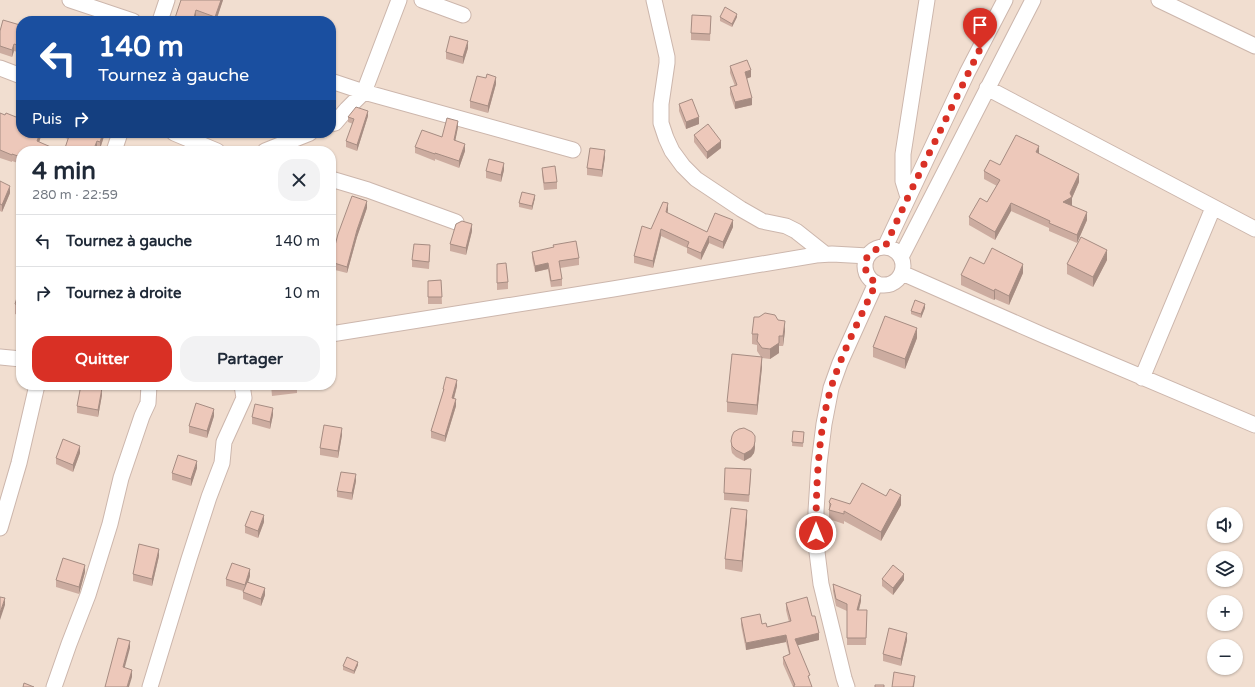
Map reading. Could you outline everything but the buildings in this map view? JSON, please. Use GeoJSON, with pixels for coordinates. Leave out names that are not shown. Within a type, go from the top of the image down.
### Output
{"type":"FeatureCollection","features":[{"type":"Feature","properties":{"kind":"street"},"geometry":{"type":"LineString","coordinates":[[70,0],[118,16]]}},
{"type":"Feature","properties":{"kind":"street"},"geometry":{"type":"LineString","coordinates":[[164,16],[167,0]]}},
{"type":"Feature","properties":{"kind":"street"},"geometry":{"type":"LineString","coordinates":[[336,122],[364,92],[399,0]]}},
{"type":"Feature","properties":{"kind":"street"},"geometry":{"type":"LineString","coordinates":[[422,0],[463,15]]}},
{"type":"Feature","properties":{"kind":"street"},"geometry":{"type":"LineString","coordinates":[[654,0],[668,63],[661,104],[661,123],[672,151],[683,166],[696,179],[762,221],[786,226],[796,231],[825,254]]}},
{"type":"Feature","properties":{"kind":"street"},"geometry":{"type":"LineString","coordinates":[[908,197],[903,181],[902,154],[927,0]]}},
{"type":"Feature","properties":{"kind":"street"},"geometry":{"type":"LineString","coordinates":[[885,247],[967,73],[1005,0]]}},
{"type":"Feature","properties":{"kind":"street"},"geometry":{"type":"LineString","coordinates":[[901,257],[1033,0]]}},
{"type":"Feature","properties":{"kind":"street"},"geometry":{"type":"LineString","coordinates":[[1159,0],[1255,46]]}},
{"type":"Feature","properties":{"kind":"street"},"geometry":{"type":"LineString","coordinates":[[0,68],[16,74]]}},
{"type":"Feature","properties":{"kind":"street"},"geometry":{"type":"LineString","coordinates":[[336,82],[364,92],[573,150]]}},
{"type":"Feature","properties":{"kind":"street"},"geometry":{"type":"LineString","coordinates":[[987,88],[1255,229]]}},
{"type":"Feature","properties":{"kind":"street"},"geometry":{"type":"LineString","coordinates":[[186,138],[205,146]]}},
{"type":"Feature","properties":{"kind":"street"},"geometry":{"type":"LineString","coordinates":[[278,146],[298,138]]}},
{"type":"Feature","properties":{"kind":"street"},"geometry":{"type":"LineString","coordinates":[[336,180],[368,190],[456,222]]}},
{"type":"Feature","properties":{"kind":"street"},"geometry":{"type":"LineString","coordinates":[[1142,378],[1213,208]]}},
{"type":"Feature","properties":{"kind":"street"},"geometry":{"type":"LineString","coordinates":[[885,247],[894,250],[901,257],[903,265],[902,273],[898,280],[891,284],[883,285],[876,283],[870,279],[867,274],[865,268],[868,256],[872,251],[878,248],[885,247]]}},
{"type":"Feature","properties":{"kind":"street"},"geometry":{"type":"LineString","coordinates":[[336,333],[613,290],[825,254],[868,256]]}},
{"type":"Feature","properties":{"kind":"street"},"geometry":{"type":"LineString","coordinates":[[902,273],[1255,426]]}},
{"type":"Feature","properties":{"kind":"street"},"geometry":{"type":"LineString","coordinates":[[847,687],[820,577],[816,544],[816,511],[819,464],[824,424],[831,388],[840,363],[876,283]]}},
{"type":"Feature","properties":{"kind":"street"},"geometry":{"type":"LineString","coordinates":[[0,357],[16,359]]}},
{"type":"Feature","properties":{"kind":"street"},"geometry":{"type":"LineString","coordinates":[[0,528],[19,463],[36,390]]}},
{"type":"Feature","properties":{"kind":"street"},"geometry":{"type":"LineString","coordinates":[[54,687],[88,595],[110,524],[121,478],[148,402],[149,390]]}},
{"type":"Feature","properties":{"kind":"street"},"geometry":{"type":"LineString","coordinates":[[150,687],[191,552],[222,462],[224,442],[244,398],[243,390]]}},
{"type":"Feature","properties":{"kind":"shaded area"},"geometry":{"type":"Polygon","coordinates":[[[0,0],[1255,0],[1255,687],[0,687],[0,0]]]}},
{"type":"Feature","properties":{"kind":"route"},"geometry":{"type":"LineString","coordinates":[[816,533],[819,464],[824,424],[831,388],[840,363],[876,283],[870,279],[865,268],[868,256],[872,251],[885,247],[967,73],[980,49]]}}]}
